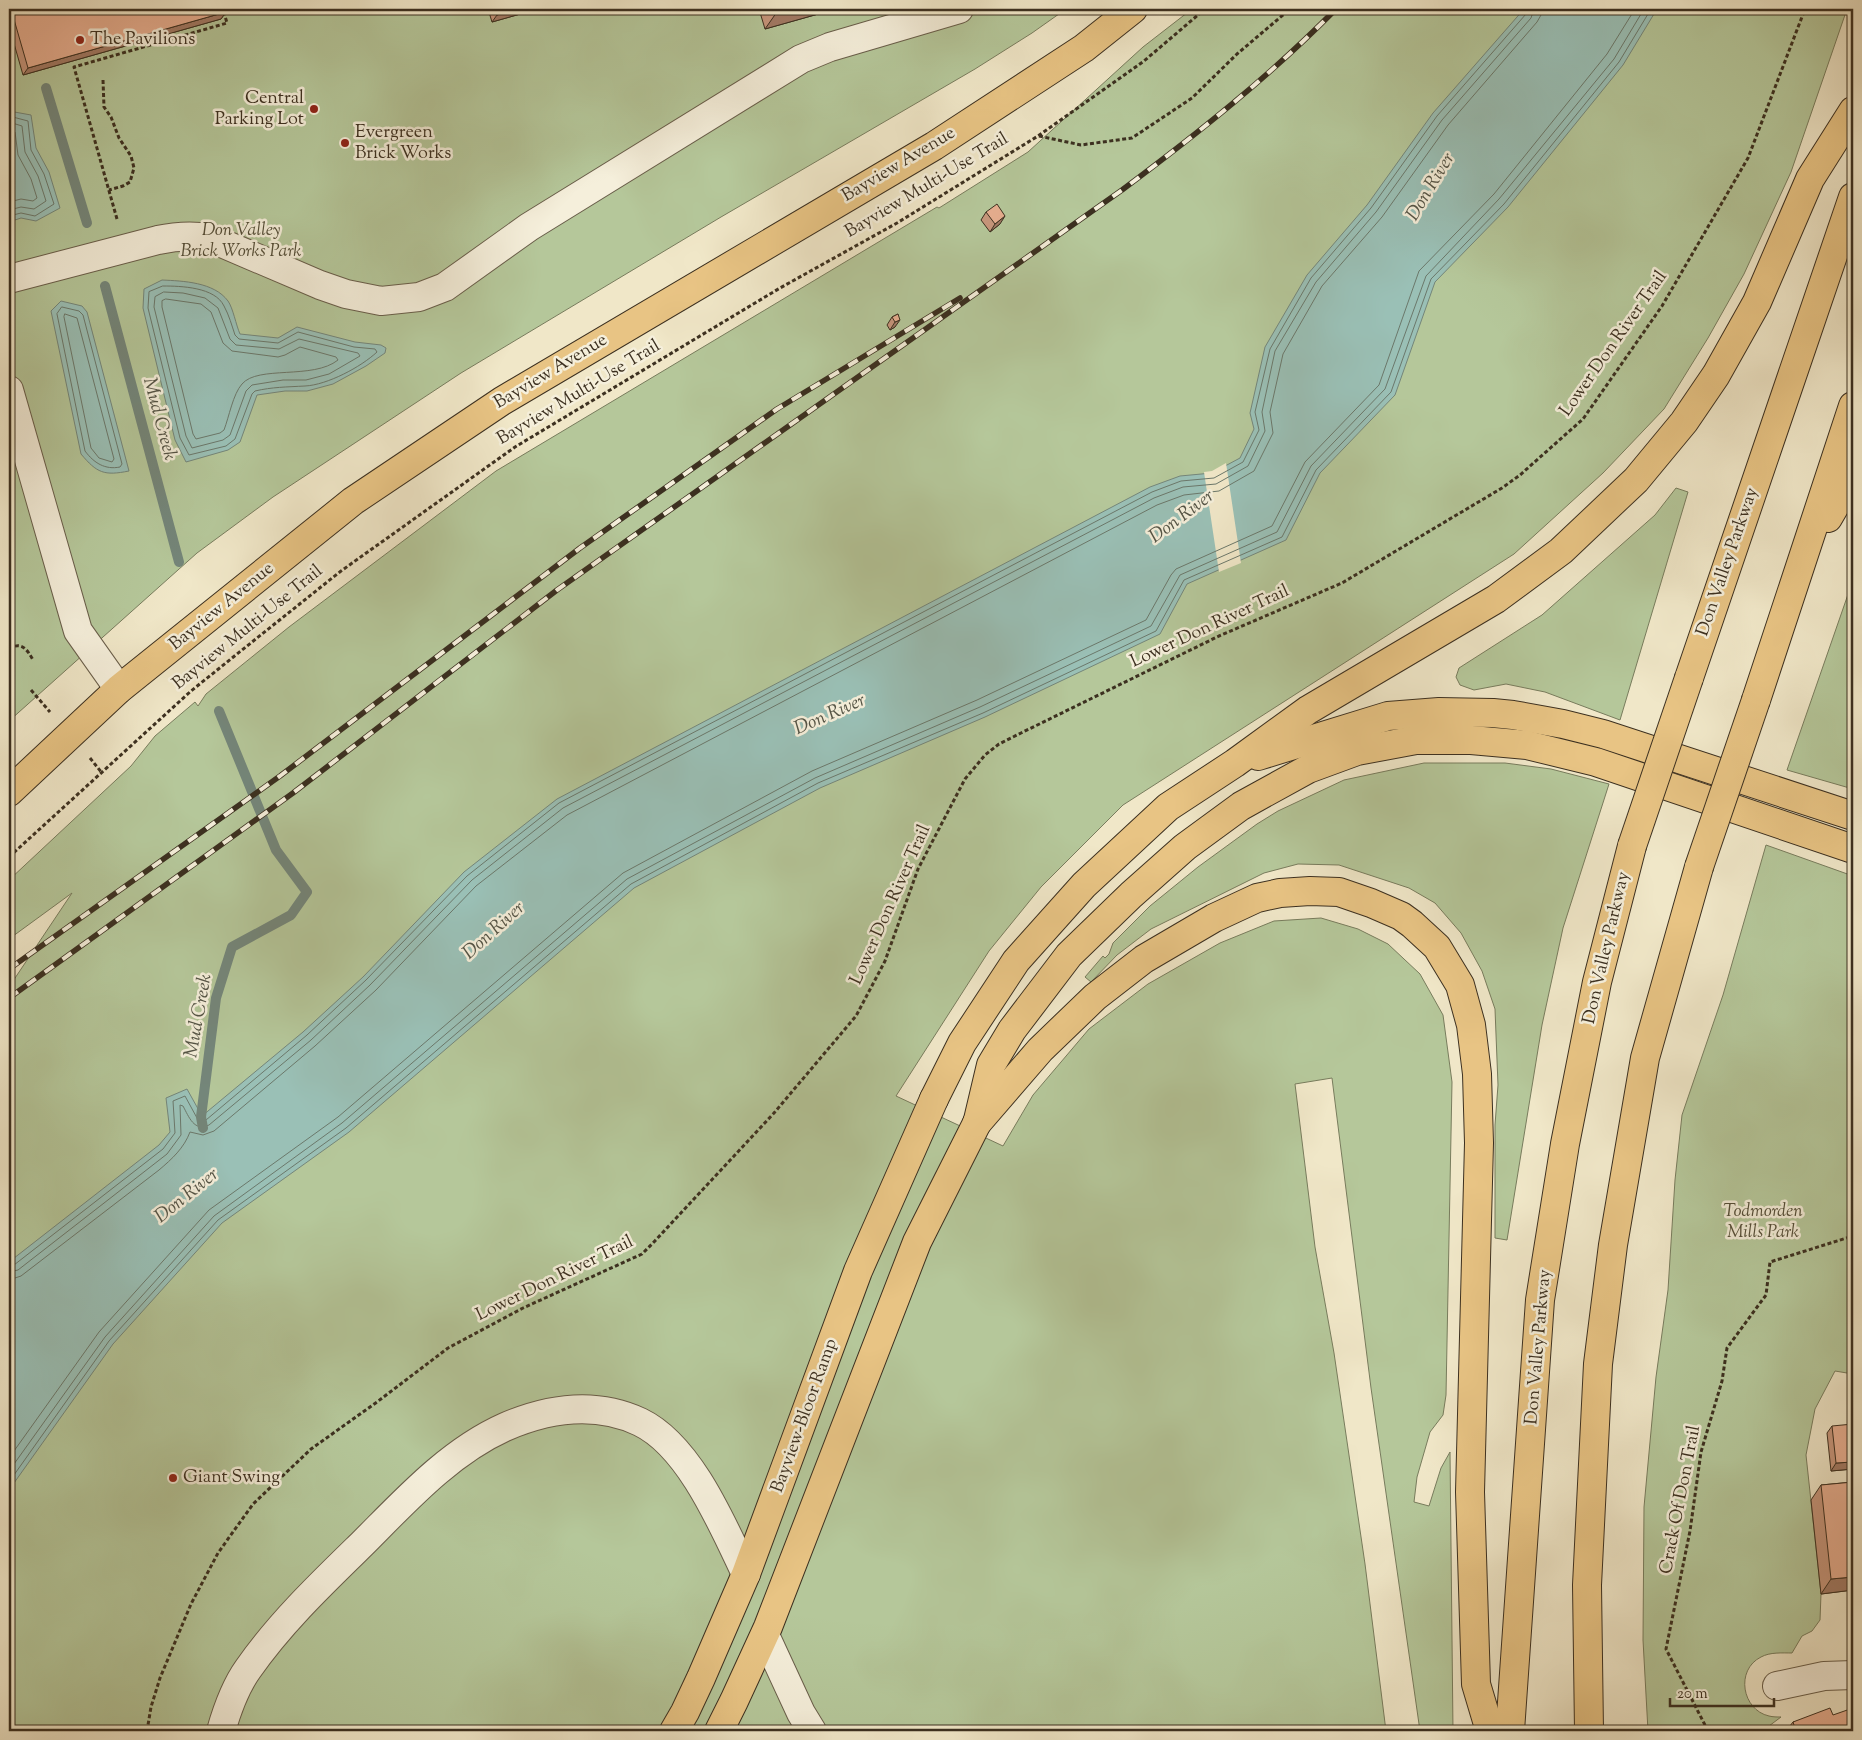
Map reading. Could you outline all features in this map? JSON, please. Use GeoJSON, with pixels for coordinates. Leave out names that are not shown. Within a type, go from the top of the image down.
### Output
{"type":"FeatureCollection","features":[{"type":"Feature","properties":{"kind":"main road","name":"Bayview Avenue"},"geometry":{"type":"LineString","coordinates":[[9,792],[119,689],[353,501],[502,401],[934,146],[1084,48],[1133,9]]}},
{"type":"Feature","properties":{"kind":"main road"},"geometry":{"type":"LineString","coordinates":[[1236,763],[1308,710],[1496,599],[1561,551],[1636,480],[1684,422],[1720,367],[1757,302],[1810,179],[1853,111]]}},
{"type":"Feature","properties":{"kind":"main road","name":"Don Valley Parkway"},"geometry":{"type":"LineString","coordinates":[[1510,1731],[1540,1300],[1565,1144],[1597,982],[1632,846],[1853,197]]}},
{"type":"Feature","properties":{"kind":"main road"},"geometry":{"type":"LineString","coordinates":[[1589,1731],[1587,1585],[1598,1364],[1613,1245],[1645,1058],[1699,868],[1853,406]]}},
{"type":"Feature","properties":{"kind":"main road"},"geometry":{"type":"LineString","coordinates":[[1802,560],[1853,475]]}},
{"type":"Feature","properties":{"kind":"main road"},"geometry":{"type":"LineString","coordinates":[[1236,763],[1388,716],[1439,712],[1493,713],[1563,724],[1603,734],[1853,816]]}},
{"type":"Feature","properties":{"kind":"main road"},"geometry":{"type":"LineString","coordinates":[[977,1124],[991,1064],[1012,1030],[1069,955],[1131,895],[1185,847],[1241,806],[1308,769],[1357,751],[1416,740],[1471,740],[1526,745],[1596,762],[1853,848]]}},
{"type":"Feature","properties":{"kind":"main road","name":"Bayview-Bloor Ramp"},"geometry":{"type":"LineString","coordinates":[[674,1731],[697,1686],[746,1574],[858,1271],[934,1099],[962,1043],[1016,960],[1084,885],[1168,807],[1236,763]]}},
{"type":"Feature","properties":{"kind":"main road"},"geometry":{"type":"LineString","coordinates":[[719,1731],[764,1635],[917,1242],[977,1124],[1040,1050],[1095,997],[1144,959],[1214,918],[1257,898],[1280,893],[1310,891],[1339,892],[1401,916],[1412,924],[1437,947],[1460,985],[1471,1025],[1478,1074],[1479,1142],[1470,1492],[1476,1684],[1490,1731]]}},
{"type":"Feature","properties":{"kind":"street"},"geometry":{"type":"LineString","coordinates":[[9,279],[158,240],[194,235],[210,238],[320,285],[354,296],[381,301],[419,297],[445,287],[529,227],[801,59],[830,47],[959,9]]}},
{"type":"Feature","properties":{"kind":"street"},"geometry":{"type":"LineString","coordinates":[[9,390],[78,631],[119,689]]}},
{"type":"Feature","properties":{"kind":"street"},"geometry":{"type":"LineString","coordinates":[[220,1731],[236,1691],[247,1671],[265,1647],[345,1561],[414,1493],[449,1463],[475,1444],[504,1427],[536,1416],[576,1408],[600,1410],[624,1415],[642,1423],[660,1436],[674,1449],[706,1494],[746,1574]]}},
{"type":"Feature","properties":{"kind":"street"},"geometry":{"type":"LineString","coordinates":[[764,1635],[801,1713],[812,1731]]}},
{"type":"Feature","properties":{"kind":"street"},"geometry":{"type":"LineString","coordinates":[[1777,1686],[1824,1676],[1853,1675]]}},
{"type":"Feature","properties":{"kind":"path"},"geometry":{"type":"LineString","coordinates":[[109,223],[118,220],[74,67],[227,23],[223,9]]}},
{"type":"Feature","properties":{"kind":"path","name":"Bayview Multi-Use Trail"},"geometry":{"type":"LineString","coordinates":[[9,857],[191,691],[341,571],[515,447],[780,288],[898,223],[1038,136],[1144,61],[1204,9]]}},
{"type":"Feature","properties":{"kind":"path"},"geometry":{"type":"LineString","coordinates":[[1038,136],[1081,145],[1132,138],[1192,98],[1237,54],[1290,9]]}},
{"type":"Feature","properties":{"kind":"path","name":"Lower Don River Trail"},"geometry":{"type":"LineString","coordinates":[[147,1731],[151,1707],[160,1678],[191,1604],[218,1553],[252,1504],[311,1449],[378,1402],[448,1348],[523,1308],[647,1250],[774,1113],[831,1047],[856,1016],[885,960],[918,869],[965,779],[985,755],[999,744],[1219,636],[1349,579],[1502,488],[1579,423],[1662,306],[1748,158],[1805,9]]}},
{"type":"Feature","properties":{"kind":"path"},"geometry":{"type":"LineString","coordinates":[[103,80],[104,107],[111,117],[119,138],[131,156],[134,168],[130,182],[110,190]]}},
{"type":"Feature","properties":{"kind":"path"},"geometry":{"type":"LineString","coordinates":[[9,649],[13,646],[26,648],[33,660]]}},
{"type":"Feature","properties":{"kind":"path","name":"Crack Of Don Trail"},"geometry":{"type":"LineString","coordinates":[[1724,1731],[1706,1727],[1666,1649],[1690,1531],[1701,1452],[1722,1381],[1727,1348],[1766,1295],[1770,1262],[1853,1236]]}},
{"type":"Feature","properties":{"kind":"green space","name":"Don Valley Brick Works Park"},"geometry":{"type":"Polygon","coordinates":[[[9,9],[1066,9],[975,69],[721,217],[461,373],[273,497],[197,553],[9,721],[9,9]]]}},
{"type":"Feature","properties":{"kind":"green space"},"geometry":{"type":"Polygon","coordinates":[[[1192,9],[1847,9],[1791,172],[1744,274],[1708,338],[1664,409],[1603,473],[1514,554],[1123,805],[1041,887],[989,951],[896,1096],[1003,1146],[1033,1095],[1089,1029],[1148,984],[1220,943],[1274,921],[1321,918],[1358,929],[1388,944],[1420,974],[1443,1015],[1452,1082],[1446,1395],[1443,1415],[1430,1432],[1417,1477],[1414,1502],[1429,1506],[1441,1468],[1450,1452],[1453,1731],[1420,1731],[1371,1388],[1332,1078],[1295,1084],[1315,1247],[1334,1353],[1365,1564],[1386,1731],[9,1731],[9,987],[72,893],[9,939],[9,880],[131,766],[155,736],[195,702],[198,706],[206,694],[289,627],[496,471],[937,207],[939,208],[1028,152],[1143,47],[1192,9]]]}},
{"type":"Feature","properties":{"kind":"green space"},"geometry":{"type":"Polygon","coordinates":[[[1676,488],[1688,492],[1620,720],[1545,692],[1506,684],[1474,690],[1460,685],[1456,677],[1459,668],[1542,615],[1655,515],[1676,488]]]}},
{"type":"Feature","properties":{"kind":"green space"},"geometry":{"type":"Polygon","coordinates":[[[1853,580],[1853,789],[1787,770],[1853,580]]]}},
{"type":"Feature","properties":{"kind":"green space"},"geometry":{"type":"Polygon","coordinates":[[[1424,763],[1505,763],[1551,769],[1609,784],[1563,928],[1542,1025],[1507,1240],[1495,1238],[1495,1125],[1498,1085],[1495,1009],[1482,971],[1461,933],[1435,903],[1409,888],[1339,865],[1298,864],[1264,873],[1151,929],[1117,955],[1091,982],[1085,977],[1103,956],[1105,958],[1109,954],[1113,943],[1150,906],[1198,867],[1257,824],[1278,811],[1344,780],[1424,763]]]}},
{"type":"Feature","properties":{"kind":"green space","name":"Todmorden Mills Park"},"geometry":{"type":"Polygon","coordinates":[[[1766,845],[1853,876],[1853,1374],[1835,1371],[1815,1409],[1806,1455],[1821,1594],[1820,1620],[1812,1631],[1802,1636],[1792,1653],[1765,1655],[1753,1663],[1747,1671],[1745,1680],[1745,1689],[1753,1706],[1769,1716],[1781,1717],[1769,1726],[1771,1731],[1648,1731],[1643,1640],[1644,1507],[1656,1377],[1668,1290],[1675,1180],[1682,1115],[1723,995],[1766,845]]]}},
{"type":"Feature","properties":{"kind":"water","name":"Don River"},"geometry":{"type":"Polygon","coordinates":[[[1524,9],[1657,9],[1623,65],[1508,207],[1435,282],[1395,395],[1320,473],[1286,540],[1187,584],[1160,634],[985,717],[820,788],[634,888],[349,1132],[222,1223],[113,1344],[9,1490],[9,1262],[159,1145],[170,1132],[166,1098],[187,1089],[202,1116],[303,1032],[363,977],[464,872],[557,799],[1150,487],[1180,476],[1212,473],[1240,458],[1254,429],[1250,413],[1265,347],[1307,275],[1367,205],[1433,113],[1524,9]]]}},
{"type":"Feature","properties":{"kind":"water"},"geometry":{"type":"Polygon","coordinates":[[[9,111],[31,115],[36,148],[49,172],[60,208],[36,221],[21,218],[9,222],[9,111]]]}},
{"type":"Feature","properties":{"kind":"water"},"geometry":{"type":"Polygon","coordinates":[[[162,280],[198,284],[215,290],[230,304],[240,334],[278,338],[297,327],[355,342],[381,345],[386,348],[385,353],[333,384],[307,391],[285,391],[257,395],[240,442],[228,450],[186,462],[175,440],[143,308],[144,289],[162,280]]]}},
{"type":"Feature","properties":{"kind":"water"},"geometry":{"type":"Polygon","coordinates":[[[61,301],[82,306],[87,312],[129,471],[107,473],[97,469],[81,454],[51,311],[61,301]]]}},
{"type":"Feature","properties":{"kind":"pier"},"geometry":{"type":"Polygon","coordinates":[[[1226,463],[1241,563],[1219,572],[1204,472],[1212,471],[1226,463]]]}},
{"type":"Feature","properties":{"kind":"building","name":"The Pavilions"},"geometry":{"type":"Polygon","coordinates":[[[11,9],[225,9],[226,12],[28,68],[11,9]]]}},
{"type":"Feature","properties":{"kind":"building"},"geometry":{"type":"Polygon","coordinates":[[[495,9],[517,9],[497,15],[495,9]]]}},
{"type":"Feature","properties":{"kind":"building"},"geometry":{"type":"Polygon","coordinates":[[[997,204],[1005,216],[995,224],[986,212],[997,204]]]}},
{"type":"Feature","properties":{"kind":"building"},"geometry":{"type":"Polygon","coordinates":[[[898,314],[900,320],[895,322],[892,317],[898,314]]]}},
{"type":"Feature","properties":{"kind":"building"},"geometry":{"type":"Polygon","coordinates":[[[1853,1424],[1853,1462],[1836,1463],[1832,1426],[1853,1424]]]}},
{"type":"Feature","properties":{"kind":"building"},"geometry":{"type":"Polygon","coordinates":[[[1853,1482],[1853,1577],[1831,1579],[1821,1485],[1853,1482]]]}},
{"type":"Feature","properties":{"kind":"building"},"geometry":{"type":"Polygon","coordinates":[[[1830,1708],[1833,1715],[1853,1708],[1853,1731],[1796,1731],[1793,1722],[1830,1708]]]}},
{"type":"Feature","properties":{"kind":"waterway","name":"Mud Creek"},"geometry":{"type":"LineString","coordinates":[[46,88],[87,223]]}},
{"type":"Feature","properties":{"kind":"waterway","name":"Mud Creek"},"geometry":{"type":"LineString","coordinates":[[105,286],[179,562]]}},
{"type":"Feature","properties":{"kind":"waterway","name":"Mud Creek"},"geometry":{"type":"LineString","coordinates":[[203,1128],[201,1117],[216,998],[232,947],[291,915],[307,892],[276,850],[219,711]]}},
{"type":"Feature","properties":{"kind":"railway"},"geometry":{"type":"LineString","coordinates":[[9,998],[293,793],[557,590],[1122,190],[1232,104],[1285,58],[1336,9]]}},
{"type":"Feature","properties":{"kind":"railway"},"geometry":{"type":"LineString","coordinates":[[9,969],[280,776],[580,548],[777,409],[960,298]]}},
{"type":"Feature","properties":{"kind":"place","name":"The Pavilions"},"geometry":{"type":"Point","coordinates":[80,40]}},
{"type":"Feature","properties":{"kind":"place","name":"Central Parking Lot"},"geometry":{"type":"Point","coordinates":[314,109]}},
{"type":"Feature","properties":{"kind":"place","name":"Evergreen Brick Works"},"geometry":{"type":"Point","coordinates":[345,143]}},
{"type":"Feature","properties":{"kind":"place","name":"Giant Swing"},"geometry":{"type":"Point","coordinates":[173,1478]}}]}
